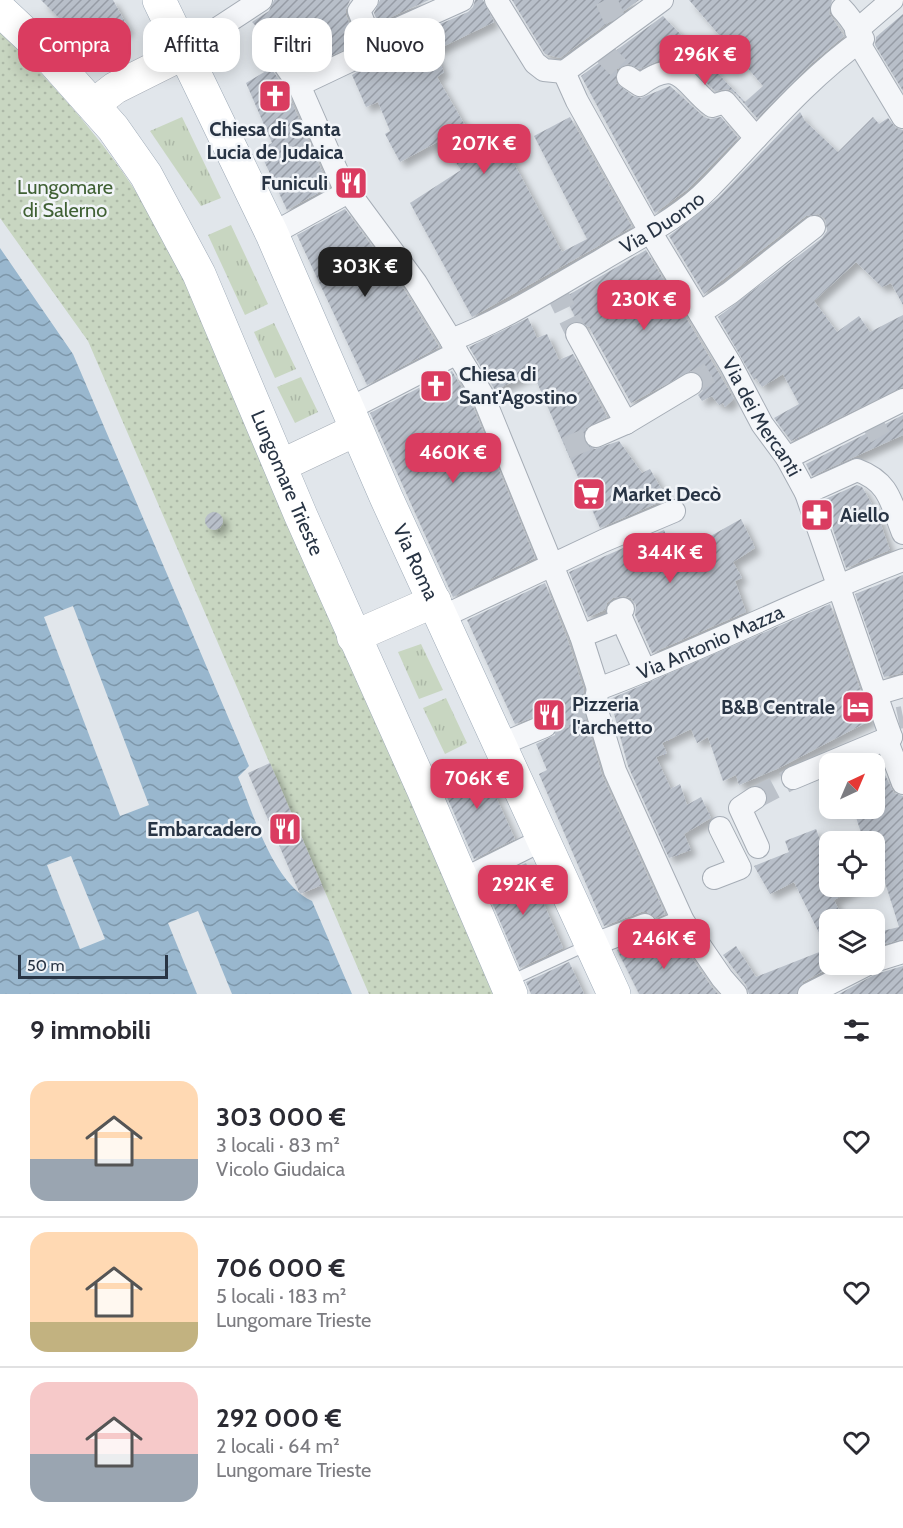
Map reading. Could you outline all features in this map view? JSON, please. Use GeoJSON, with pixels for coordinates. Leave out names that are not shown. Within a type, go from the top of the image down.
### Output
{"type":"FeatureCollection","features":[{"type":"Feature","properties":{"kind":"main road","name":"Via Roma"},"geometry":{"type":"LineString","coordinates":[[159,0],[168,18]]}},
{"type":"Feature","properties":{"kind":"main road","name":"Lungomare Trieste"},"geometry":{"type":"LineString","coordinates":[[0,10],[47,54],[93,105],[146,175],[199,274],[353,637],[508,988]]}},
{"type":"Feature","properties":{"kind":"main road","name":"Via Roma"},"geometry":{"type":"LineString","coordinates":[[195,72],[272,234],[351,420],[502,744],[614,994]]}},
{"type":"Feature","properties":{"kind":"street"},"geometry":{"type":"LineString","coordinates":[[233,18],[261,0]]}},
{"type":"Feature","properties":{"kind":"street"},"geometry":{"type":"LineString","coordinates":[[367,0],[359,11],[371,41],[462,0]]}},
{"type":"Feature","properties":{"kind":"street"},"geometry":{"type":"LineString","coordinates":[[496,0],[535,63],[544,70],[564,72],[600,49],[619,29],[662,0]]}},
{"type":"Feature","properties":{"kind":"street","name":"Via Duomo"},"geometry":{"type":"LineString","coordinates":[[351,420],[476,331],[555,289],[601,260],[651,233],[709,189],[756,138],[859,37],[892,0]]}},
{"type":"Feature","properties":{"kind":"street"},"geometry":{"type":"LineString","coordinates":[[842,9],[854,21],[859,37],[903,117]]}},
{"type":"Feature","properties":{"kind":"street"},"geometry":{"type":"LineString","coordinates":[[299,85],[344,64]]}},
{"type":"Feature","properties":{"kind":"street"},"geometry":{"type":"LineString","coordinates":[[93,105],[115,88],[144,72]]}},
{"type":"Feature","properties":{"kind":"street"},"geometry":{"type":"LineString","coordinates":[[290,72],[299,85],[348,192],[416,283],[483,396],[583,643],[595,699],[615,771],[683,921],[722,978],[736,994]]}},
{"type":"Feature","properties":{"kind":"street","name":"Via dei Mercanti"},"geometry":{"type":"LineString","coordinates":[[564,72],[577,101],[651,233],[700,313],[762,424],[788,458],[806,493],[876,694],[892,726],[888,744],[903,783]]}},
{"type":"Feature","properties":{"kind":"street"},"geometry":{"type":"LineString","coordinates":[[628,77],[640,85],[659,73],[675,73],[690,82],[712,106],[725,102],[756,138]]}},
{"type":"Feature","properties":{"kind":"street"},"geometry":{"type":"LineString","coordinates":[[272,234],[348,192]]}},
{"type":"Feature","properties":{"kind":"street"},"geometry":{"type":"LineString","coordinates":[[700,313],[730,293],[814,227]]}},
{"type":"Feature","properties":{"kind":"street"},"geometry":{"type":"LineString","coordinates":[[577,334],[626,423]]}},
{"type":"Feature","properties":{"kind":"street"},"geometry":{"type":"LineString","coordinates":[[596,436],[626,423],[691,384]]}},
{"type":"Feature","properties":{"kind":"street"},"geometry":{"type":"LineString","coordinates":[[788,458],[903,400]]}},
{"type":"Feature","properties":{"kind":"street"},"geometry":{"type":"LineString","coordinates":[[280,466],[351,420]]}},
{"type":"Feature","properties":{"kind":"street"},"geometry":{"type":"LineString","coordinates":[[806,493],[857,470],[880,481],[903,533]]}},
{"type":"Feature","properties":{"kind":"street"},"geometry":{"type":"LineString","coordinates":[[353,637],[438,609],[552,565],[674,511]]}},
{"type":"Feature","properties":{"kind":"street","name":"Via Antonio Mazza"},"geometry":{"type":"LineString","coordinates":[[595,699],[645,671],[837,585],[903,560]]}},
{"type":"Feature","properties":{"kind":"street"},"geometry":{"type":"LineString","coordinates":[[583,643],[622,614],[645,671]]}},
{"type":"Feature","properties":{"kind":"street"},"geometry":{"type":"LineString","coordinates":[[876,694],[903,686]]}},
{"type":"Feature","properties":{"kind":"street"},"geometry":{"type":"LineString","coordinates":[[502,744],[545,726]]}},
{"type":"Feature","properties":{"kind":"street"},"geometry":{"type":"LineString","coordinates":[[793,778],[892,726]]}},
{"type":"Feature","properties":{"kind":"street"},"geometry":{"type":"LineString","coordinates":[[755,798],[740,808],[758,847]]}},
{"type":"Feature","properties":{"kind":"street"},"geometry":{"type":"LineString","coordinates":[[714,878],[740,868],[720,828]]}},
{"type":"Feature","properties":{"kind":"street"},"geometry":{"type":"LineString","coordinates":[[462,880],[544,839]]}},
{"type":"Feature","properties":{"kind":"street"},"geometry":{"type":"LineString","coordinates":[[592,944],[645,925],[650,935],[683,921]]}},
{"type":"Feature","properties":{"kind":"street"},"geometry":{"type":"LineString","coordinates":[[885,957],[903,952]]}},
{"type":"Feature","properties":{"kind":"street"},"geometry":{"type":"LineString","coordinates":[[809,994],[846,975]]}},
{"type":"Feature","properties":{"kind":"lane"},"geometry":{"type":"LineString","coordinates":[[508,988],[592,944]]}},
{"type":"Feature","properties":{"kind":"green space","name":"Lungomare di Salerno"},"geometry":{"type":"Polygon","coordinates":[[[0,32],[18,50],[18,72],[39,72],[71,107],[113,158],[169,245],[496,994],[369,994],[88,341],[0,218],[0,32]]]}},
{"type":"Feature","properties":{"kind":"green space"},"geometry":{"type":"Polygon","coordinates":[[[182,117],[221,198],[201,206],[150,131],[182,117]]]}},
{"type":"Feature","properties":{"kind":"green space"},"geometry":{"type":"Polygon","coordinates":[[[231,225],[268,304],[245,315],[208,235],[231,225]]]}},
{"type":"Feature","properties":{"kind":"green space"},"geometry":{"type":"Polygon","coordinates":[[[274,323],[296,369],[275,378],[254,332],[274,323]]]}},
{"type":"Feature","properties":{"kind":"green space"},"geometry":{"type":"Polygon","coordinates":[[[301,377],[318,412],[295,423],[277,387],[301,377]]]}},
{"type":"Feature","properties":{"kind":"green space"},"geometry":{"type":"Polygon","coordinates":[[[421,644],[443,690],[419,699],[398,652],[421,644]]]}},
{"type":"Feature","properties":{"kind":"green space"},"geometry":{"type":"Polygon","coordinates":[[[446,698],[467,743],[445,754],[423,708],[446,698]]]}},
{"type":"Feature","properties":{"kind":"water"},"geometry":{"type":"Polygon","coordinates":[[[0,248],[73,354],[249,766],[238,777],[258,828],[286,879],[298,892],[312,901],[352,994],[0,994],[0,248]]]}},
{"type":"Feature","properties":{"kind":"pier"},"geometry":{"type":"Polygon","coordinates":[[[73,606],[149,805],[120,816],[44,617],[73,606]]]}},
{"type":"Feature","properties":{"kind":"pier"},"geometry":{"type":"Polygon","coordinates":[[[71,856],[105,939],[80,949],[47,865],[71,856]]]}},
{"type":"Feature","properties":{"kind":"pier"},"geometry":{"type":"Polygon","coordinates":[[[198,911],[232,994],[197,994],[168,923],[198,911]]]}},
{"type":"Feature","properties":{"kind":"building"},"geometry":{"type":"Polygon","coordinates":[[[41,0],[113,0],[123,18],[59,18],[41,0]]]}},
{"type":"Feature","properties":{"kind":"building"},"geometry":{"type":"Polygon","coordinates":[[[274,0],[350,0],[346,9],[347,18],[344,18],[344,50],[332,55],[332,18],[258,18],[269,11],[274,0]]]}},
{"type":"Feature","properties":{"kind":"building"},"geometry":{"type":"Polygon","coordinates":[[[380,0],[429,0],[389,18],[376,18],[374,13],[380,0]]]}},
{"type":"Feature","properties":{"kind":"building"},"geometry":{"type":"Polygon","coordinates":[[[475,0],[483,0],[494,22],[445,46],[445,22],[468,12],[475,0]]]}},
{"type":"Feature","properties":{"kind":"building"},"geometry":{"type":"Polygon","coordinates":[[[512,0],[639,0],[560,58],[545,54],[512,0]]]}},
{"type":"Feature","properties":{"kind":"building"},"geometry":{"type":"Polygon","coordinates":[[[689,0],[832,0],[829,13],[844,36],[812,63],[757,118],[735,93],[728,89],[715,91],[689,66],[678,61],[660,60],[640,69],[628,64],[617,69],[616,83],[633,96],[641,98],[670,86],[704,117],[710,119],[721,117],[738,138],[688,189],[655,213],[581,76],[663,16],[745,102],[763,86],[689,0]]]}},
{"type":"Feature","properties":{"kind":"building"},"geometry":{"type":"Polygon","coordinates":[[[903,14],[903,91],[875,45],[876,37],[903,14]]]}},
{"type":"Feature","properties":{"kind":"building"},"geometry":{"type":"Polygon","coordinates":[[[264,72],[274,72],[287,92],[329,187],[287,210],[259,150],[272,143],[246,83],[264,72]]]}},
{"type":"Feature","properties":{"kind":"building"},"geometry":{"type":"Polygon","coordinates":[[[357,72],[444,72],[437,77],[473,139],[494,127],[562,252],[587,239],[534,136],[570,117],[632,227],[472,317],[410,203],[461,170],[441,140],[400,162],[385,134],[390,131],[378,102],[366,107],[352,75],[357,72]]]}},
{"type":"Feature","properties":{"kind":"building"},"geometry":{"type":"Polygon","coordinates":[[[800,112],[805,121],[838,152],[873,117],[879,124],[888,118],[896,128],[903,130],[903,305],[891,283],[882,287],[856,262],[814,301],[837,332],[859,316],[870,332],[903,315],[903,387],[791,441],[774,418],[799,404],[783,374],[762,387],[756,378],[754,380],[718,317],[822,238],[827,231],[825,219],[818,214],[806,216],[704,294],[669,236],[718,198],[800,112]]]}},
{"type":"Feature","properties":{"kind":"building"},"geometry":{"type":"Polygon","coordinates":[[[345,209],[405,291],[439,347],[367,385],[297,235],[345,209]]]}},
{"type":"Feature","properties":{"kind":"building"},"geometry":{"type":"Polygon","coordinates":[[[646,250],[734,399],[725,407],[723,403],[719,405],[712,396],[702,401],[698,395],[703,390],[703,378],[691,371],[631,403],[589,327],[577,321],[565,297],[646,250]]]}},
{"type":"Feature","properties":{"kind":"building"},"geometry":{"type":"Polygon","coordinates":[[[528,318],[537,338],[547,334],[559,360],[573,354],[607,417],[586,428],[584,442],[595,449],[619,441],[642,473],[650,469],[667,499],[600,528],[533,373],[495,390],[469,347],[528,318]]]}},
{"type":"Feature","properties":{"kind":"building"},"geometry":{"type":"Polygon","coordinates":[[[452,371],[474,409],[535,558],[453,597],[370,413],[452,371]]]}},
{"type":"Feature","properties":{"kind":"building"},"geometry":{"type":"Polygon","coordinates":[[[903,415],[903,435],[812,476],[806,464],[903,415]]]}},
{"type":"Feature","properties":{"kind":"building"},"geometry":{"type":"Polygon","coordinates":[[[857,485],[862,487],[876,511],[890,550],[846,568],[823,500],[857,485]]]}},
{"type":"Feature","properties":{"kind":"building"},"geometry":{"type":"Polygon","coordinates":[[[214,512],[220,515],[223,521],[220,527],[214,530],[208,527],[205,521],[208,515],[214,512]]]}},
{"type":"Feature","properties":{"kind":"building"},"geometry":{"type":"Polygon","coordinates":[[[741,519],[755,548],[733,562],[742,578],[735,581],[746,612],[652,653],[635,615],[636,605],[631,598],[624,596],[613,598],[607,603],[605,610],[588,617],[569,572],[664,530],[675,556],[741,519]]]}},
{"type":"Feature","properties":{"kind":"building"},"geometry":{"type":"Polygon","coordinates":[[[903,575],[903,673],[884,677],[855,594],[903,575]]]}},
{"type":"Feature","properties":{"kind":"building"},"geometry":{"type":"Polygon","coordinates":[[[545,583],[584,690],[582,708],[602,775],[665,914],[656,918],[647,912],[641,912],[604,926],[539,774],[547,770],[536,744],[555,735],[557,720],[546,713],[515,724],[467,620],[545,583]]]}},
{"type":"Feature","properties":{"kind":"building"},"geometry":{"type":"Polygon","coordinates":[[[830,604],[871,720],[779,768],[739,785],[736,775],[723,781],[708,737],[697,743],[691,729],[662,743],[667,753],[656,757],[671,789],[680,784],[687,805],[701,797],[711,818],[684,834],[691,850],[669,858],[628,766],[610,699],[830,604]]]}},
{"type":"Feature","properties":{"kind":"building"},"geometry":{"type":"Polygon","coordinates":[[[480,762],[515,839],[474,859],[440,781],[480,762]]]}},
{"type":"Feature","properties":{"kind":"building","name":"Embarcadero"},"geometry":{"type":"Polygon","coordinates":[[[270,763],[322,885],[300,894],[248,773],[270,763]]]}},
{"type":"Feature","properties":{"kind":"building"},"geometry":{"type":"Polygon","coordinates":[[[885,775],[894,793],[903,796],[903,939],[885,944],[885,930],[899,927],[885,882],[885,831],[860,831],[857,819],[885,819],[885,775]]]}},
{"type":"Feature","properties":{"kind":"building"},"geometry":{"type":"Polygon","coordinates":[[[816,829],[819,837],[819,897],[840,897],[834,900],[838,909],[819,909],[819,933],[794,882],[770,894],[754,866],[789,852],[785,841],[816,829]]]}},
{"type":"Feature","properties":{"kind":"building"},"geometry":{"type":"Polygon","coordinates":[[[526,863],[563,948],[520,968],[484,884],[526,863]]]}},
{"type":"Feature","properties":{"kind":"building"},"geometry":{"type":"Polygon","coordinates":[[[678,938],[718,994],[639,994],[617,950],[639,942],[648,948],[655,948],[678,938]]]}},
{"type":"Feature","properties":{"kind":"building"},"geometry":{"type":"Polygon","coordinates":[[[736,946],[756,977],[819,952],[819,974],[803,982],[796,994],[749,994],[746,985],[723,955],[736,946]]]}},
{"type":"Feature","properties":{"kind":"building"},"geometry":{"type":"Polygon","coordinates":[[[569,962],[584,994],[531,994],[526,982],[569,962]]]}},
{"type":"Feature","properties":{"kind":"building"},"geometry":{"type":"Polygon","coordinates":[[[903,966],[903,994],[839,994],[874,975],[885,975],[885,971],[903,966]]]}},
{"type":"Feature","properties":{"kind":"tunnel"},"geometry":{"type":"LineString","coordinates":[[606,0],[618,27]]}},
{"type":"Feature","properties":{"kind":"tunnel"},"geometry":{"type":"LineString","coordinates":[[603,52],[628,77]]}},
{"type":"Feature","properties":{"kind":"tunnel"},"geometry":{"type":"LineString","coordinates":[[555,289],[577,334]]}},
{"type":"Feature","properties":{"kind":"tunnel"},"geometry":{"type":"LineString","coordinates":[[691,384],[719,367]]}},
{"type":"Feature","properties":{"kind":"tunnel"},"geometry":{"type":"LineString","coordinates":[[869,418],[884,443]]}},
{"type":"Feature","properties":{"kind":"tunnel"},"geometry":{"type":"LineString","coordinates":[[566,448],[596,436]]}},
{"type":"Feature","properties":{"kind":"tunnel"},"geometry":{"type":"LineString","coordinates":[[545,726],[592,705]]}},
{"type":"Feature","properties":{"kind":"tunnel"},"geometry":{"type":"LineString","coordinates":[[898,718],[903,717]]}},
{"type":"Feature","properties":{"kind":"tunnel"},"geometry":{"type":"LineString","coordinates":[[755,798],[793,778]]}},
{"type":"Feature","properties":{"kind":"place","name":"Chiesa di Santa Lucia de Judaica"},"geometry":{"type":"Point","coordinates":[275,96]}},
{"type":"Feature","properties":{"kind":"place","name":"Funiculi"},"geometry":{"type":"Point","coordinates":[351,183]}},
{"type":"Feature","properties":{"kind":"place","name":"Chiesa di Sant'Agostino"},"geometry":{"type":"Point","coordinates":[436,386]}},
{"type":"Feature","properties":{"kind":"place","name":"Market Decò"},"geometry":{"type":"Point","coordinates":[589,494]}},
{"type":"Feature","properties":{"kind":"place","name":"Aiello"},"geometry":{"type":"Point","coordinates":[817,515]}},
{"type":"Feature","properties":{"kind":"place","name":"B&B Centrale"},"geometry":{"type":"Point","coordinates":[858,707]}},
{"type":"Feature","properties":{"kind":"place","name":"Pizzeria l'archetto"},"geometry":{"type":"Point","coordinates":[549,715]}},
{"type":"Feature","properties":{"kind":"place","name":"Embarcadero"},"geometry":{"type":"Point","coordinates":[285,829]}}]}
